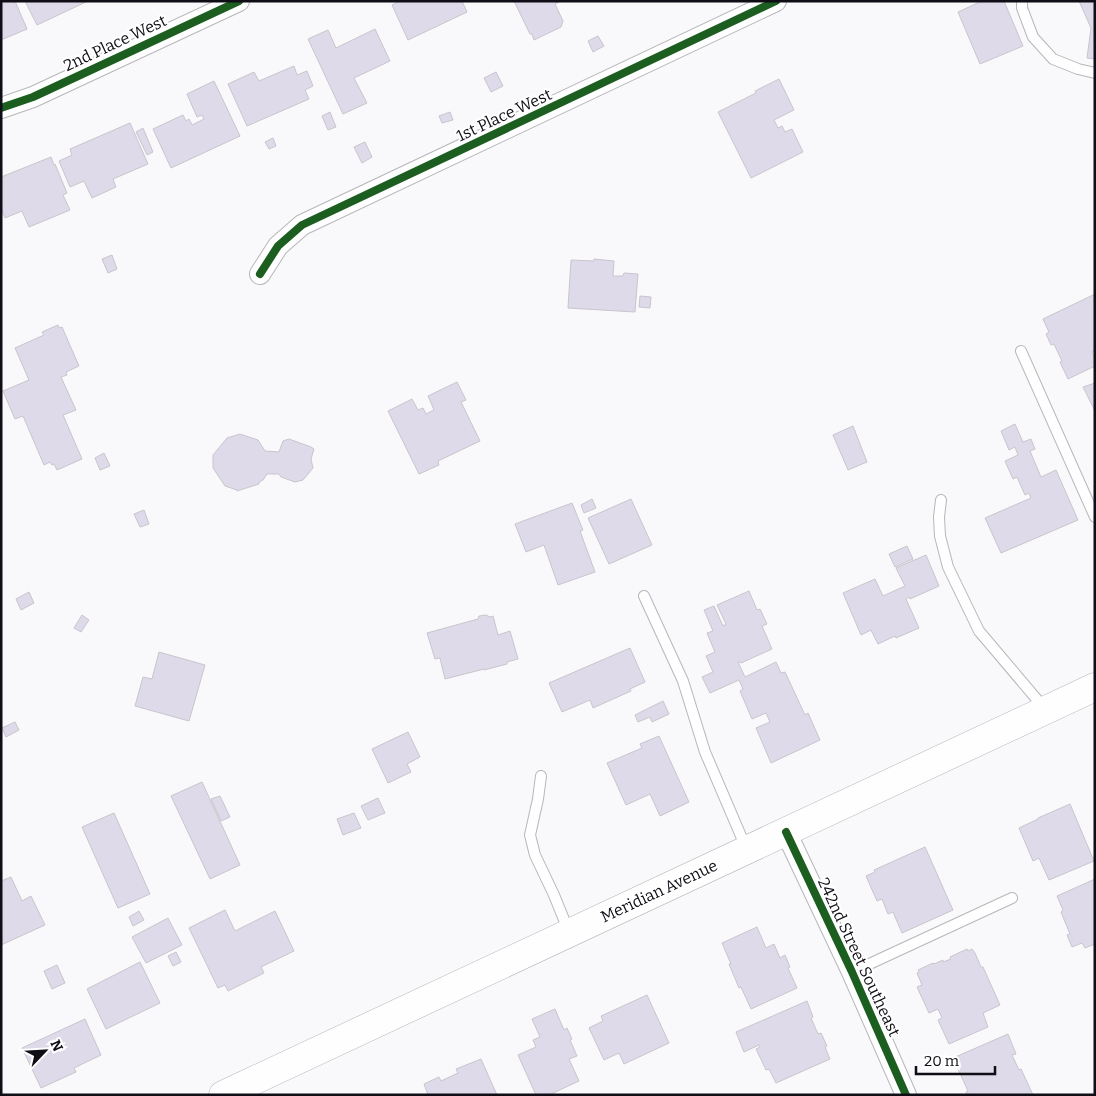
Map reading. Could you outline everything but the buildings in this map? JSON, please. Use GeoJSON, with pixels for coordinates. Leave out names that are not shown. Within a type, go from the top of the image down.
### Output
{"type":"FeatureCollection","features":[{"type":"Feature","properties":{"kind":"main road","name":"Meridian Avenue"},"geometry":{"type":"LineString","coordinates":[[223,1095],[1095,687]]}},
{"type":"Feature","properties":{"kind":"street","name":"2nd Place West"},"geometry":{"type":"LineString","coordinates":[[1,108],[32,97],[240,1]]}},
{"type":"Feature","properties":{"kind":"street","name":"1st Place West"},"geometry":{"type":"LineString","coordinates":[[260,274],[278,246],[302,225],[776,1]]}},
{"type":"Feature","properties":{"kind":"street","name":"242nd Street Southeast"},"geometry":{"type":"LineString","coordinates":[[786,832],[852,972],[906,1095]]}},
{"type":"Feature","properties":{"kind":"lane"},"geometry":{"type":"LineString","coordinates":[[1022,1],[1022,8],[1033,37],[1054,59],[1078,69],[1095,73]]}},
{"type":"Feature","properties":{"kind":"lane"},"geometry":{"type":"LineString","coordinates":[[1021,351],[1095,517]]}},
{"type":"Feature","properties":{"kind":"lane"},"geometry":{"type":"LineString","coordinates":[[941,500],[940,536],[948,567],[979,631],[1045,710]]}},
{"type":"Feature","properties":{"kind":"lane"},"geometry":{"type":"LineString","coordinates":[[644,596],[683,681],[705,752],[748,850]]}},
{"type":"Feature","properties":{"kind":"lane"},"geometry":{"type":"LineString","coordinates":[[541,776],[530,835],[535,855],[569,933]]}},
{"type":"Feature","properties":{"kind":"lane"},"geometry":{"type":"LineString","coordinates":[[852,972],[1012,898]]}},
{"type":"Feature","properties":{"kind":"cycle path"},"geometry":{"type":"LineString","coordinates":[[1,108],[33,97],[239,1]]}},
{"type":"Feature","properties":{"kind":"cycle path"},"geometry":{"type":"LineString","coordinates":[[260,274],[278,246],[302,225],[776,1]]}},
{"type":"Feature","properties":{"kind":"cycle path"},"geometry":{"type":"LineString","coordinates":[[786,832],[852,972],[906,1095]]}}]}
